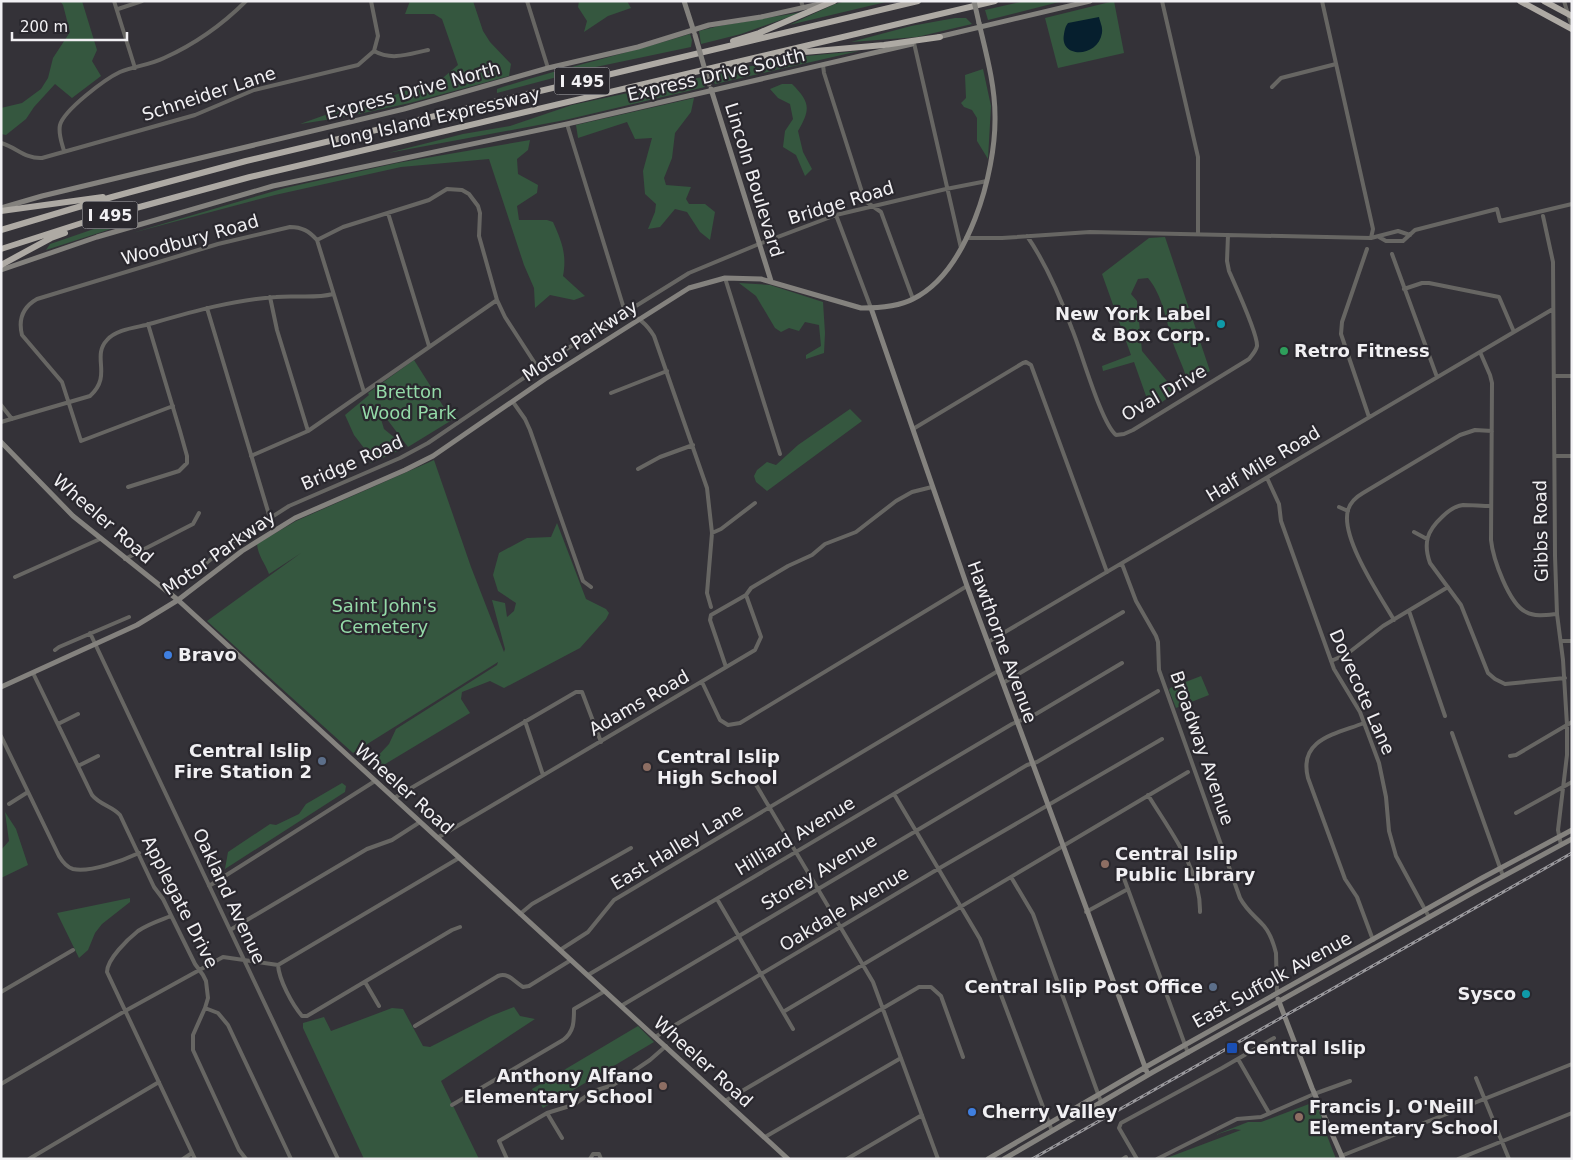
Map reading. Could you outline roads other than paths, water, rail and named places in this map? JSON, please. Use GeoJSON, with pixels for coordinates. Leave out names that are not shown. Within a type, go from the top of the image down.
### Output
{"type":"FeatureCollection","features":[{"type":"Feature","properties":{"kind":"highway"},"geometry":{"type":"LineString","coordinates":[[683,57],[759,33],[826,6],[833,1]]}},
{"type":"Feature","properties":{"kind":"highway","name":"Long Island Expressway"},"geometry":{"type":"LineString","coordinates":[[1,230],[246,160],[918,1]]}},
{"type":"Feature","properties":{"kind":"highway","name":"Long Island Expressway"},"geometry":{"type":"LineString","coordinates":[[1,249],[88,222],[250,177],[995,1]]}},
{"type":"Feature","properties":{"kind":"highway"},"geometry":{"type":"LineString","coordinates":[[1520,1],[1572,28]]}},
{"type":"Feature","properties":{"kind":"highway"},"geometry":{"type":"LineString","coordinates":[[1544,1],[1570,14]]}},
{"type":"Feature","properties":{"kind":"highway"},"geometry":{"type":"LineString","coordinates":[[740,61],[808,50],[884,45],[940,37]]}},
{"type":"Feature","properties":{"kind":"highway"},"geometry":{"type":"LineString","coordinates":[[1,209],[112,197]]}},
{"type":"Feature","properties":{"kind":"highway"},"geometry":{"type":"LineString","coordinates":[[1,265],[51,238],[74,230],[88,222]]}},
{"type":"Feature","properties":{"kind":"main road","name":"Lincoln Boulevard"},"geometry":{"type":"LineString","coordinates":[[684,1],[771,281]]}},
{"type":"Feature","properties":{"kind":"main road","name":"Express Drive North"},"geometry":{"type":"LineString","coordinates":[[1,209],[42,196],[404,110],[548,68],[694,32],[709,25],[761,17],[833,1]]}},
{"type":"Feature","properties":{"kind":"main road","name":"Motor Parkway"},"geometry":{"type":"LineString","coordinates":[[1,687],[126,631],[178,600],[242,550],[295,518],[433,456],[688,288],[725,278],[751,278],[771,281],[853,307],[871,308],[913,299],[935,284],[953,264],[961,250],[987,181],[993,150],[995,114],[991,78],[974,1]]}},
{"type":"Feature","properties":{"kind":"main road","name":"Express Drive South"},"geometry":{"type":"LineString","coordinates":[[1,270],[97,237],[273,186],[567,124],[940,37],[980,25],[1090,1]]}},
{"type":"Feature","properties":{"kind":"main road","name":"Hawthorne Avenue"},"geometry":{"type":"LineString","coordinates":[[871,308],[967,586],[1086,912],[1148,1075]]}},
{"type":"Feature","properties":{"kind":"main road","name":"Wheeler Road"},"geometry":{"type":"LineString","coordinates":[[1,442],[73,516],[178,600],[788,1159]]}},
{"type":"Feature","properties":{"kind":"main road","name":"East Suffolk Avenue"},"geometry":{"type":"LineString","coordinates":[[988,1159],[1098,1094],[1277,993],[1500,868],[1572,830]]}},
{"type":"Feature","properties":{"kind":"main road","name":"East Suffolk Avenue"},"geometry":{"type":"LineString","coordinates":[[1004,1159],[1148,1075],[1429,917],[1572,840]]}},
{"type":"Feature","properties":{"kind":"main road"},"geometry":{"type":"LineString","coordinates":[[1277,993],[1314,1094],[1342,1157]]}},
{"type":"Feature","properties":{"kind":"street"},"geometry":{"type":"LineString","coordinates":[[114,1],[118,8],[135,68]]}},
{"type":"Feature","properties":{"kind":"street"},"geometry":{"type":"LineString","coordinates":[[118,8],[142,1]]}},
{"type":"Feature","properties":{"kind":"street"},"geometry":{"type":"LineString","coordinates":[[64,152],[59,130],[64,116],[100,84],[118,73],[165,58],[201,38],[217,27],[246,1]]}},
{"type":"Feature","properties":{"kind":"street"},"geometry":{"type":"LineString","coordinates":[[371,1],[378,36],[374,51],[388,57],[396,57],[428,50]]}},
{"type":"Feature","properties":{"kind":"street"},"geometry":{"type":"LineString","coordinates":[[527,1],[548,68]]}},
{"type":"Feature","properties":{"kind":"street"},"geometry":{"type":"LineString","coordinates":[[801,1],[803,8]]}},
{"type":"Feature","properties":{"kind":"street"},"geometry":{"type":"LineString","coordinates":[[1162,1],[1198,157],[1198,234]]}},
{"type":"Feature","properties":{"kind":"street"},"geometry":{"type":"LineString","coordinates":[[1322,1],[1373,229],[1371,238]]}},
{"type":"Feature","properties":{"kind":"street"},"geometry":{"type":"LineString","coordinates":[[1564,1],[1570,14],[1572,28]]}},
{"type":"Feature","properties":{"kind":"street"},"geometry":{"type":"LineString","coordinates":[[914,43],[961,250]]}},
{"type":"Feature","properties":{"kind":"street","name":"Schneider Lane"},"geometry":{"type":"LineString","coordinates":[[1,143],[33,159],[42,158],[195,115],[254,90],[358,65],[374,51]]}},
{"type":"Feature","properties":{"kind":"street"},"geometry":{"type":"LineString","coordinates":[[1272,86],[1281,78],[1336,64]]}},
{"type":"Feature","properties":{"kind":"street"},"geometry":{"type":"LineString","coordinates":[[823,65],[865,200],[881,212],[913,299]]}},
{"type":"Feature","properties":{"kind":"street"},"geometry":{"type":"LineString","coordinates":[[567,124],[625,312],[640,318],[654,336],[706,488],[712,533],[707,593],[711,607]]}},
{"type":"Feature","properties":{"kind":"street","name":"Bridge Road"},"geometry":{"type":"LineString","coordinates":[[194,573],[231,543],[290,506],[400,458],[428,443],[538,368],[689,273],[836,215],[987,181]]}},
{"type":"Feature","properties":{"kind":"street"},"geometry":{"type":"LineString","coordinates":[[364,392],[317,240],[343,227],[429,200],[447,189],[462,190],[469,194],[478,206],[480,213],[478,236],[496,300],[538,368]]}},
{"type":"Feature","properties":{"kind":"street"},"geometry":{"type":"LineString","coordinates":[[1379,237],[1386,241],[1403,241],[1415,230],[1497,210],[1500,221],[1572,204]]}},
{"type":"Feature","properties":{"kind":"street"},"geometry":{"type":"LineString","coordinates":[[388,213],[429,346]]}},
{"type":"Feature","properties":{"kind":"street","name":"Hawthorne Avenue"},"geometry":{"type":"LineString","coordinates":[[836,215],[871,308]]}},
{"type":"Feature","properties":{"kind":"street","name":"Gibbs Road"},"geometry":{"type":"LineString","coordinates":[[1543,216],[1552,262],[1554,556],[1557,614],[1565,678],[1567,725],[1567,754],[1562,787],[1559,837],[1561,845]]}},
{"type":"Feature","properties":{"kind":"street","name":"Woodbury Road"},"geometry":{"type":"LineString","coordinates":[[173,406],[81,441],[62,382],[22,335],[20,318],[30,303],[37,299],[218,244],[290,227],[304,229],[317,240]]}},
{"type":"Feature","properties":{"kind":"street"},"geometry":{"type":"LineString","coordinates":[[966,238],[1090,232],[1371,238],[1398,232],[1410,235]]}},
{"type":"Feature","properties":{"kind":"street","name":"Oval Drive"},"geometry":{"type":"LineString","coordinates":[[1027,236],[1042,258],[1048,271],[1072,326],[1104,414],[1116,435],[1133,430],[1249,359],[1255,352],[1257,346],[1255,333],[1227,261],[1228,235]]}},
{"type":"Feature","properties":{"kind":"street"},"geometry":{"type":"LineString","coordinates":[[1367,249],[1342,322],[1341,334],[1369,417]]}},
{"type":"Feature","properties":{"kind":"street"},"geometry":{"type":"LineString","coordinates":[[1392,254],[1437,377]]}},
{"type":"Feature","properties":{"kind":"street"},"geometry":{"type":"LineString","coordinates":[[725,278],[780,454]]}},
{"type":"Feature","properties":{"kind":"street"},"geometry":{"type":"LineString","coordinates":[[1404,289],[1429,282],[1499,297],[1514,332]]}},
{"type":"Feature","properties":{"kind":"street"},"geometry":{"type":"LineString","coordinates":[[1,422],[90,396],[96,390],[102,376],[101,352],[103,345],[114,335],[207,308],[270,297],[317,297],[333,294]]}},
{"type":"Feature","properties":{"kind":"street"},"geometry":{"type":"LineString","coordinates":[[270,297],[285,360],[308,431]]}},
{"type":"Feature","properties":{"kind":"street"},"geometry":{"type":"LineString","coordinates":[[251,456],[308,431],[496,300]]}},
{"type":"Feature","properties":{"kind":"street"},"geometry":{"type":"LineString","coordinates":[[207,308],[270,518]]}},
{"type":"Feature","properties":{"kind":"street","name":"Half Mile Road"},"geometry":{"type":"LineString","coordinates":[[988,642],[1553,309]]}},
{"type":"Feature","properties":{"kind":"street"},"geometry":{"type":"LineString","coordinates":[[128,487],[178,471],[187,463],[187,456],[173,406],[148,324]]}},
{"type":"Feature","properties":{"kind":"street"},"geometry":{"type":"LineString","coordinates":[[1480,352],[1492,383],[1492,547],[1512,600],[1519,608],[1536,615],[1557,614]]}},
{"type":"Feature","properties":{"kind":"street"},"geometry":{"type":"LineString","coordinates":[[913,429],[1023,363],[1031,364],[1108,572]]}},
{"type":"Feature","properties":{"kind":"street"},"geometry":{"type":"LineString","coordinates":[[611,393],[666,371]]}},
{"type":"Feature","properties":{"kind":"street"},"geometry":{"type":"LineString","coordinates":[[1554,376],[1572,376]]}},
{"type":"Feature","properties":{"kind":"street"},"geometry":{"type":"LineString","coordinates":[[513,402],[530,430],[583,581],[591,587]]}},
{"type":"Feature","properties":{"kind":"street"},"geometry":{"type":"LineString","coordinates":[[1,405],[12,419]]}},
{"type":"Feature","properties":{"kind":"street"},"geometry":{"type":"LineString","coordinates":[[1394,620],[1357,554],[1348,530],[1348,510],[1356,498],[1363,493],[1460,436],[1475,430],[1492,431]]}},
{"type":"Feature","properties":{"kind":"street"},"geometry":{"type":"LineString","coordinates":[[638,469],[660,457],[693,446]]}},
{"type":"Feature","properties":{"kind":"street"},"geometry":{"type":"LineString","coordinates":[[1554,456],[1572,456]]}},
{"type":"Feature","properties":{"kind":"street","name":"Dovecote Lane"},"geometry":{"type":"LineString","coordinates":[[1267,478],[1276,496],[1281,521],[1330,661],[1338,678],[1360,712],[1364,723],[1381,773],[1386,797],[1391,842],[1403,871],[1429,917]]}},
{"type":"Feature","properties":{"kind":"street"},"geometry":{"type":"LineString","coordinates":[[726,667],[710,617],[746,595],[751,588],[788,566],[808,558],[825,544],[856,532],[896,501],[912,492],[932,486]]}},
{"type":"Feature","properties":{"kind":"street"},"geometry":{"type":"LineString","coordinates":[[712,533],[720,530],[755,503]]}},
{"type":"Feature","properties":{"kind":"street"},"geometry":{"type":"LineString","coordinates":[[1491,506],[1462,505],[1446,513],[1431,528],[1427,539],[1427,555],[1430,563],[1461,605],[1488,674],[1506,684],[1565,678]]}},
{"type":"Feature","properties":{"kind":"street"},"geometry":{"type":"LineString","coordinates":[[1339,507],[1348,510]]}},
{"type":"Feature","properties":{"kind":"street"},"geometry":{"type":"LineString","coordinates":[[126,559],[193,524],[199,513]]}},
{"type":"Feature","properties":{"kind":"street"},"geometry":{"type":"LineString","coordinates":[[1414,532],[1427,539]]}},
{"type":"Feature","properties":{"kind":"street"},"geometry":{"type":"LineString","coordinates":[[15,577],[100,538]]}},
{"type":"Feature","properties":{"kind":"street","name":"Broadway Avenue"},"geometry":{"type":"LineString","coordinates":[[1122,564],[1136,601],[1156,636],[1159,670],[1240,898],[1246,909],[1265,927],[1275,947],[1277,993]]}},
{"type":"Feature","properties":{"kind":"street","name":"Adams Road"},"geometry":{"type":"LineString","coordinates":[[437,838],[702,682],[720,720],[728,725],[740,723],[967,586]]}},
{"type":"Feature","properties":{"kind":"street"},"geometry":{"type":"LineString","coordinates":[[1330,661],[1347,654],[1408,610],[1448,588]]}},
{"type":"Feature","properties":{"kind":"street"},"geometry":{"type":"LineString","coordinates":[[702,682],[754,650],[761,637],[746,595]]}},
{"type":"Feature","properties":{"kind":"street"},"geometry":{"type":"LineString","coordinates":[[1408,610],[1445,716]]}},
{"type":"Feature","properties":{"kind":"street"},"geometry":{"type":"LineString","coordinates":[[1003,683],[1122,612]]}},
{"type":"Feature","properties":{"kind":"street"},"geometry":{"type":"LineString","coordinates":[[56,650],[129,617]]}},
{"type":"Feature","properties":{"kind":"street","name":"Oakland Avenue"},"geometry":{"type":"LineString","coordinates":[[90,633],[338,1159]]}},
{"type":"Feature","properties":{"kind":"street"},"geometry":{"type":"LineString","coordinates":[[1560,642],[1572,641]]}},
{"type":"Feature","properties":{"kind":"street","name":"Hilliard Avenue"},"geometry":{"type":"LineString","coordinates":[[588,976],[894,794],[1017,722],[1036,714],[1122,662]]}},
{"type":"Feature","properties":{"kind":"street","name":"East Halley Lane"},"geometry":{"type":"LineString","coordinates":[[560,950],[588,932],[614,900],[998,671]]}},
{"type":"Feature","properties":{"kind":"street","name":"Applegate Drive"},"geometry":{"type":"LineString","coordinates":[[33,673],[92,795],[96,800],[116,810],[120,815],[154,887],[163,899],[195,964],[203,975],[208,990],[206,1008],[193,1035],[193,1050],[239,1150],[246,1159]]}},
{"type":"Feature","properties":{"kind":"street","name":"Storey Avenue"},"geometry":{"type":"LineString","coordinates":[[621,1006],[1027,765],[1032,764],[1158,691]]}},
{"type":"Feature","properties":{"kind":"street"},"geometry":{"type":"LineString","coordinates":[[394,798],[576,692],[582,692],[586,700],[601,742]]}},
{"type":"Feature","properties":{"kind":"street"},"geometry":{"type":"LineString","coordinates":[[58,724],[78,714]]}},
{"type":"Feature","properties":{"kind":"street"},"geometry":{"type":"LineString","coordinates":[[524,722],[543,775]]}},
{"type":"Feature","properties":{"kind":"street"},"geometry":{"type":"LineString","coordinates":[[1510,756],[1516,755],[1572,722]]}},
{"type":"Feature","properties":{"kind":"street"},"geometry":{"type":"LineString","coordinates":[[1364,723],[1320,740],[1309,751],[1305,760],[1308,778],[1345,879],[1357,897],[1373,940]]}},
{"type":"Feature","properties":{"kind":"street"},"geometry":{"type":"LineString","coordinates":[[1452,733],[1503,876]]}},
{"type":"Feature","properties":{"kind":"street"},"geometry":{"type":"LineString","coordinates":[[1,736],[58,856],[67,866],[82,870],[115,863],[139,853]]}},
{"type":"Feature","properties":{"kind":"street","name":"Oakdale Avenue"},"geometry":{"type":"LineString","coordinates":[[655,1037],[1162,739]]}},
{"type":"Feature","properties":{"kind":"street"},"geometry":{"type":"LineString","coordinates":[[78,766],[98,756]]}},
{"type":"Feature","properties":{"kind":"street"},"geometry":{"type":"LineString","coordinates":[[783,1012],[1188,772]]}},
{"type":"Feature","properties":{"kind":"street"},"geometry":{"type":"LineString","coordinates":[[209,886],[375,781]]}},
{"type":"Feature","properties":{"kind":"street"},"geometry":{"type":"LineString","coordinates":[[755,782],[873,982],[938,1159]]}},
{"type":"Feature","properties":{"kind":"street"},"geometry":{"type":"LineString","coordinates":[[1516,813],[1572,782]]}},
{"type":"Feature","properties":{"kind":"street"},"geometry":{"type":"LineString","coordinates":[[9,804],[28,792]]}},
{"type":"Feature","properties":{"kind":"street"},"geometry":{"type":"LineString","coordinates":[[894,794],[980,939],[1052,1130]]}},
{"type":"Feature","properties":{"kind":"street"},"geometry":{"type":"LineString","coordinates":[[1148,795],[1188,863],[1200,897],[1200,912]]}},
{"type":"Feature","properties":{"kind":"street"},"geometry":{"type":"LineString","coordinates":[[230,930],[367,849],[392,840],[420,822]]}},
{"type":"Feature","properties":{"kind":"street"},"geometry":{"type":"LineString","coordinates":[[520,914],[532,904],[631,848]]}},
{"type":"Feature","properties":{"kind":"street"},"geometry":{"type":"LineString","coordinates":[[1,1084],[125,1011],[223,957],[278,965],[459,858]]}},
{"type":"Feature","properties":{"kind":"street"},"geometry":{"type":"LineString","coordinates":[[1122,874],[1188,1053]]}},
{"type":"Feature","properties":{"kind":"street"},"geometry":{"type":"LineString","coordinates":[[1011,877],[1033,914],[1101,1102]]}},
{"type":"Feature","properties":{"kind":"street"},"geometry":{"type":"LineString","coordinates":[[1086,912],[1128,889]]}},
{"type":"Feature","properties":{"kind":"street"},"geometry":{"type":"LineString","coordinates":[[717,899],[794,1029]]}},
{"type":"Feature","properties":{"kind":"street"},"geometry":{"type":"LineString","coordinates":[[171,916],[139,930],[110,960],[107,972],[195,1159]]}},
{"type":"Feature","properties":{"kind":"street"},"geometry":{"type":"LineString","coordinates":[[278,965],[279,972],[296,1009],[302,1016],[307,1016],[460,927]]}},
{"type":"Feature","properties":{"kind":"street"},"geometry":{"type":"LineString","coordinates":[[1,992],[73,950]]}},
{"type":"Feature","properties":{"kind":"street"},"geometry":{"type":"LineString","coordinates":[[415,1026],[498,976],[503,974],[509,976],[523,987],[529,986],[571,960]]}},
{"type":"Feature","properties":{"kind":"street"},"geometry":{"type":"LineString","coordinates":[[364,982],[379,1006]]}},
{"type":"Feature","properties":{"kind":"street"},"geometry":{"type":"LineString","coordinates":[[725,1101],[919,986],[930,987],[941,996],[963,1057]]}},
{"type":"Feature","properties":{"kind":"street"},"geometry":{"type":"LineString","coordinates":[[452,1105],[563,1040],[572,1030],[574,1009],[605,991]]}},
{"type":"Feature","properties":{"kind":"street"},"geometry":{"type":"LineString","coordinates":[[206,1008],[218,1013],[228,1025],[291,1159]]}},
{"type":"Feature","properties":{"kind":"street"},"geometry":{"type":"LineString","coordinates":[[1137,1159],[1120,1128],[1122,1123],[1274,1038]]}},
{"type":"Feature","properties":{"kind":"street"},"geometry":{"type":"LineString","coordinates":[[507,1159],[499,1141],[547,1113],[572,1105],[594,1091],[613,1085],[666,1046]]}},
{"type":"Feature","properties":{"kind":"street"},"geometry":{"type":"LineString","coordinates":[[765,1138],[901,1058]]}},
{"type":"Feature","properties":{"kind":"street"},"geometry":{"type":"LineString","coordinates":[[1238,1059],[1269,1113]]}},
{"type":"Feature","properties":{"kind":"street"},"geometry":{"type":"LineString","coordinates":[[1342,1157],[1572,1064]]}},
{"type":"Feature","properties":{"kind":"street"},"geometry":{"type":"LineString","coordinates":[[1476,1078],[1508,1159]]}},
{"type":"Feature","properties":{"kind":"street"},"geometry":{"type":"LineString","coordinates":[[1157,1159],[1238,1120],[1261,1117],[1350,1081]]}},
{"type":"Feature","properties":{"kind":"street"},"geometry":{"type":"LineString","coordinates":[[29,1159],[159,1082]]}},
{"type":"Feature","properties":{"kind":"street"},"geometry":{"type":"LineString","coordinates":[[547,1113],[562,1138]]}},
{"type":"Feature","properties":{"kind":"street"},"geometry":{"type":"LineString","coordinates":[[1458,1159],[1572,1114]]}},
{"type":"Feature","properties":{"kind":"street"},"geometry":{"type":"LineString","coordinates":[[847,1159],[922,1115]]}},
{"type":"Feature","properties":{"kind":"street"},"geometry":{"type":"LineString","coordinates":[[183,1159],[192,1153]]}},
{"type":"Feature","properties":{"kind":"street"},"geometry":{"type":"LineString","coordinates":[[590,1159],[593,1154],[598,1154],[601,1159]]}},
{"type":"Feature","properties":{"kind":"water"},"geometry":{"type":"Polygon","coordinates":[[[1099,17],[1102,33],[1094,47],[1080,52],[1067,48],[1064,42],[1064,34],[1068,23],[1099,17]]]}},
{"type":"Feature","properties":{"kind":"railway"},"geometry":{"type":"LineString","coordinates":[[1032,1159],[1572,853]]}},
{"type":"Feature","properties":{"kind":"place","name":"New York Label & Box Corp."},"geometry":{"type":"Point","coordinates":[1221,324]}},
{"type":"Feature","properties":{"kind":"place","name":"Retro Fitness"},"geometry":{"type":"Point","coordinates":[1284,351]}},
{"type":"Feature","properties":{"kind":"place","name":"Bravo"},"geometry":{"type":"Point","coordinates":[168,655]}},
{"type":"Feature","properties":{"kind":"place","name":"Central Islip Fire Station 2"},"geometry":{"type":"Point","coordinates":[322,761]}},
{"type":"Feature","properties":{"kind":"place","name":"Central Islip High School"},"geometry":{"type":"Point","coordinates":[647,767]}},
{"type":"Feature","properties":{"kind":"place","name":"Central Islip Public Library"},"geometry":{"type":"Point","coordinates":[1105,864]}},
{"type":"Feature","properties":{"kind":"place","name":"Central Islip Post Office"},"geometry":{"type":"Point","coordinates":[1213,987]}},
{"type":"Feature","properties":{"kind":"place","name":"Sysco"},"geometry":{"type":"Point","coordinates":[1526,994]}},
{"type":"Feature","properties":{"kind":"place","name":"Central Islip"},"geometry":{"type":"Point","coordinates":[1232,1048]}},
{"type":"Feature","properties":{"kind":"place","name":"Anthony Alfano Elementary School"},"geometry":{"type":"Point","coordinates":[663,1086]}},
{"type":"Feature","properties":{"kind":"place","name":"Cherry Valley"},"geometry":{"type":"Point","coordinates":[972,1112]}},
{"type":"Feature","properties":{"kind":"place","name":"Francis J. O'Neill Elementary School"},"geometry":{"type":"Point","coordinates":[1299,1117]}},
{"type":"Feature","properties":{"kind":"park label","name":"Bretton Wood Park"},"geometry":{"type":"Point","coordinates":[409,402]}},
{"type":"Feature","properties":{"kind":"park label","name":"Saint John's Cemetery"},"geometry":{"type":"Point","coordinates":[384,616]}}]}
